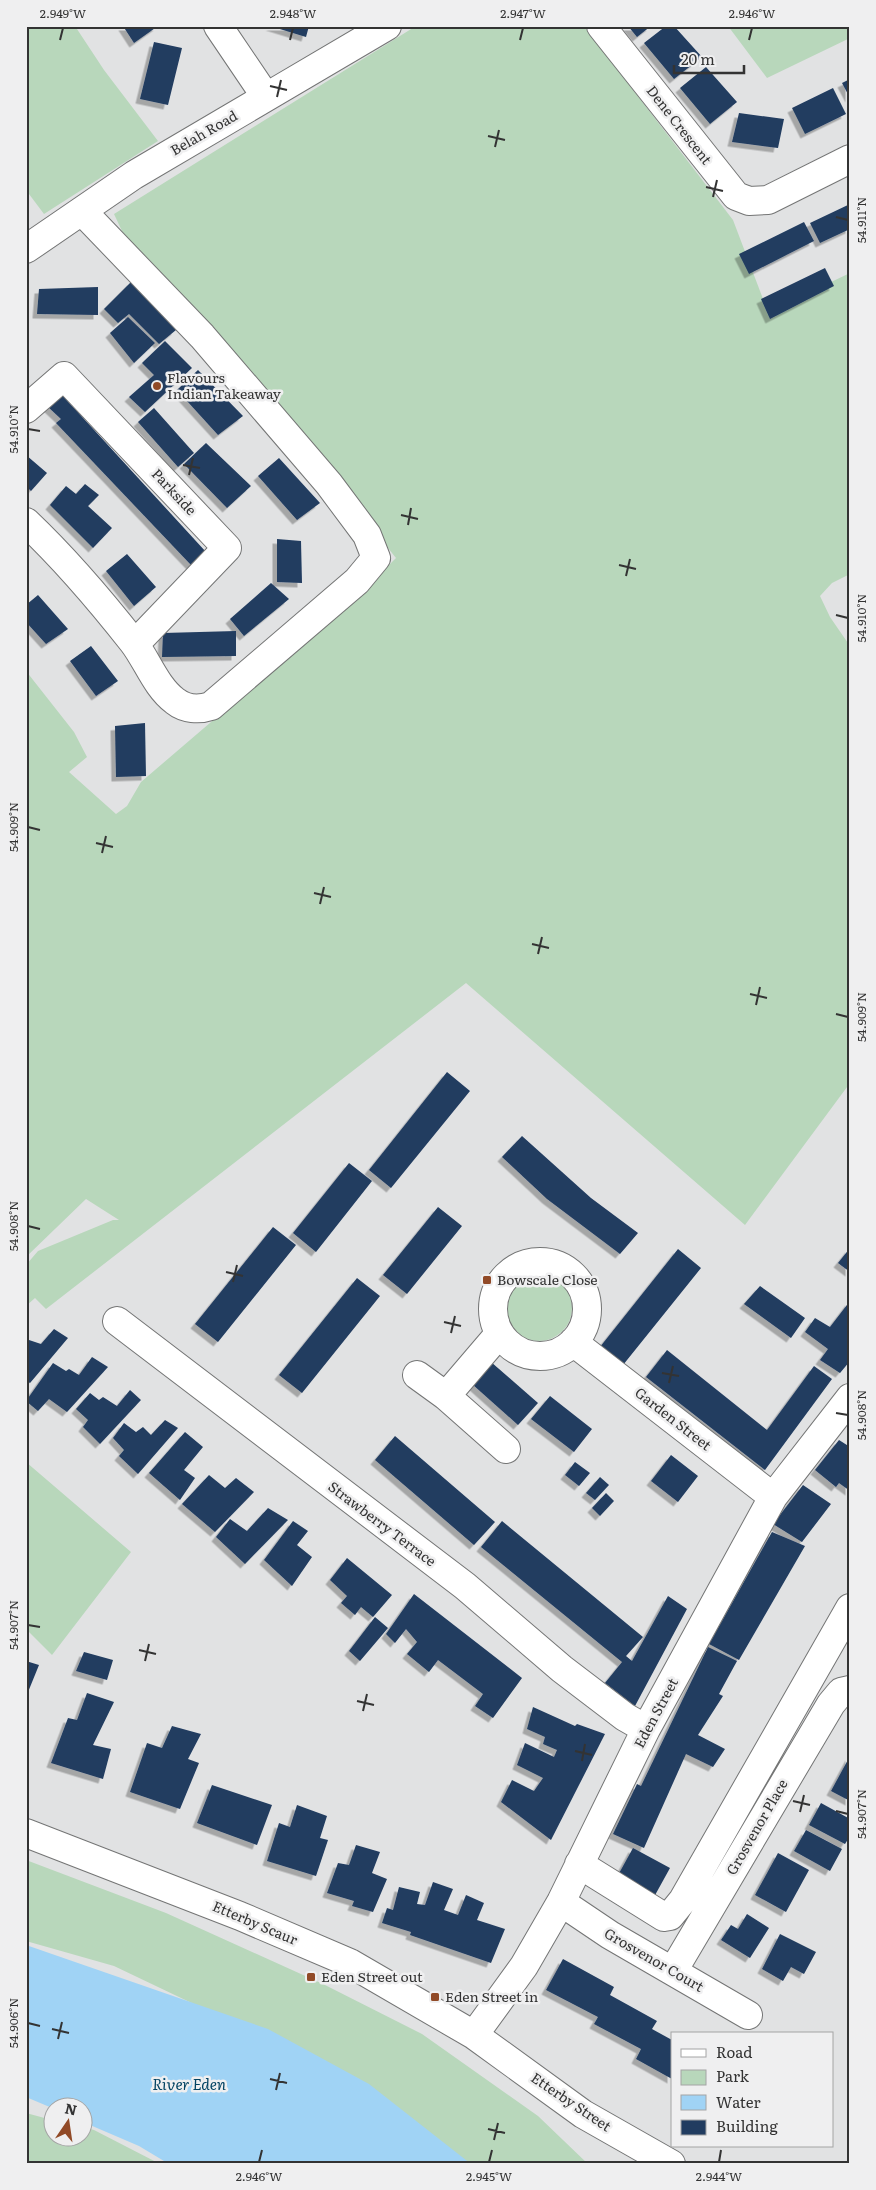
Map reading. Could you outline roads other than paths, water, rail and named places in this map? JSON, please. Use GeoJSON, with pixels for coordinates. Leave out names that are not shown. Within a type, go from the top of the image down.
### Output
{"type":"FeatureCollection","features":[{"type":"Feature","properties":{"kind":"street"},"geometry":{"type":"LineString","coordinates":[[218,26],[266,97]]}},
{"type":"Feature","properties":{"kind":"street","name":"Belah Road"},"geometry":{"type":"LineString","coordinates":[[26,249],[142,170],[387,26]]}},
{"type":"Feature","properties":{"kind":"street","name":"Dene Crescent"},"geometry":{"type":"LineString","coordinates":[[601,26],[736,196],[750,202],[768,200],[850,159]]}},
{"type":"Feature","properties":{"kind":"street"},"geometry":{"type":"LineString","coordinates":[[26,522],[90,588],[135,644],[166,694],[176,702],[191,708],[211,706],[357,581],[376,558],[367,534],[328,484],[202,336],[82,210]]}},
{"type":"Feature","properties":{"kind":"street","name":"Parkside"},"geometry":{"type":"LineString","coordinates":[[26,408],[64,376],[226,548],[135,644]]}},
{"type":"Feature","properties":{"kind":"street"},"geometry":{"type":"LineString","coordinates":[[537,1262],[553,1264],[568,1271],[579,1283],[585,1297],[586,1317],[582,1329],[573,1342],[562,1351],[534,1356],[520,1352],[508,1344],[499,1334],[493,1318],[493,1302],[498,1287],[508,1274],[521,1266],[537,1262]]}},
{"type":"Feature","properties":{"kind":"street","name":"Strawberry Terrace"},"geometry":{"type":"LineString","coordinates":[[117,1321],[465,1586],[578,1681],[625,1717],[646,1729]]}},
{"type":"Feature","properties":{"kind":"street"},"geometry":{"type":"LineString","coordinates":[[446,1396],[499,1334]]}},
{"type":"Feature","properties":{"kind":"street","name":"Garden Street"},"geometry":{"type":"LineString","coordinates":[[573,1342],[773,1497]]}},
{"type":"Feature","properties":{"kind":"street"},"geometry":{"type":"LineString","coordinates":[[417,1375],[446,1396],[506,1449]]}},
{"type":"Feature","properties":{"kind":"street","name":"Eden Street"},"geometry":{"type":"LineString","coordinates":[[474,2035],[524,1966],[561,1902],[646,1729],[773,1497],[850,1398]]}},
{"type":"Feature","properties":{"kind":"street"},"geometry":{"type":"LineString","coordinates":[[579,1864],[664,1916],[670,1916],[683,1900],[850,1608]]}},
{"type":"Feature","properties":{"kind":"street","name":"Grosvenor Place"},"geometry":{"type":"LineString","coordinates":[[673,1971],[831,1704],[841,1692],[850,1690]]}},
{"type":"Feature","properties":{"kind":"street","name":"Etterby Scaur"},"geometry":{"type":"LineString","coordinates":[[26,1832],[231,1912],[350,1963],[474,2035]]}},
{"type":"Feature","properties":{"kind":"street","name":"Grosvenor Court"},"geometry":{"type":"LineString","coordinates":[[561,1902],[610,1935],[748,2015]]}},
{"type":"Feature","properties":{"kind":"street","name":"Etterby Street"},"geometry":{"type":"LineString","coordinates":[[474,2035],[583,2114],[671,2164]]}},
{"type":"Feature","properties":{"kind":"water","name":"River Eden"},"geometry":{"type":"Polygon","coordinates":[[[26,1945],[268,2029],[369,2084],[471,2164],[169,2164],[139,2146],[92,2126],[92,2098],[42,2098],[42,2104],[26,2097],[26,1945]]]}},
{"type":"Feature","properties":{"kind":"place","name":"Flavours Indian Takeaway"},"geometry":{"type":"Point","coordinates":[157,386]}},
{"type":"Feature","properties":{"kind":"place","name":"Bowscale Close"},"geometry":{"type":"Point","coordinates":[487,1280]}},
{"type":"Feature","properties":{"kind":"place","name":"Eden Street out"},"geometry":{"type":"Point","coordinates":[311,1977]}},
{"type":"Feature","properties":{"kind":"place","name":"Eden Street in"},"geometry":{"type":"Point","coordinates":[435,1997]}}]}
